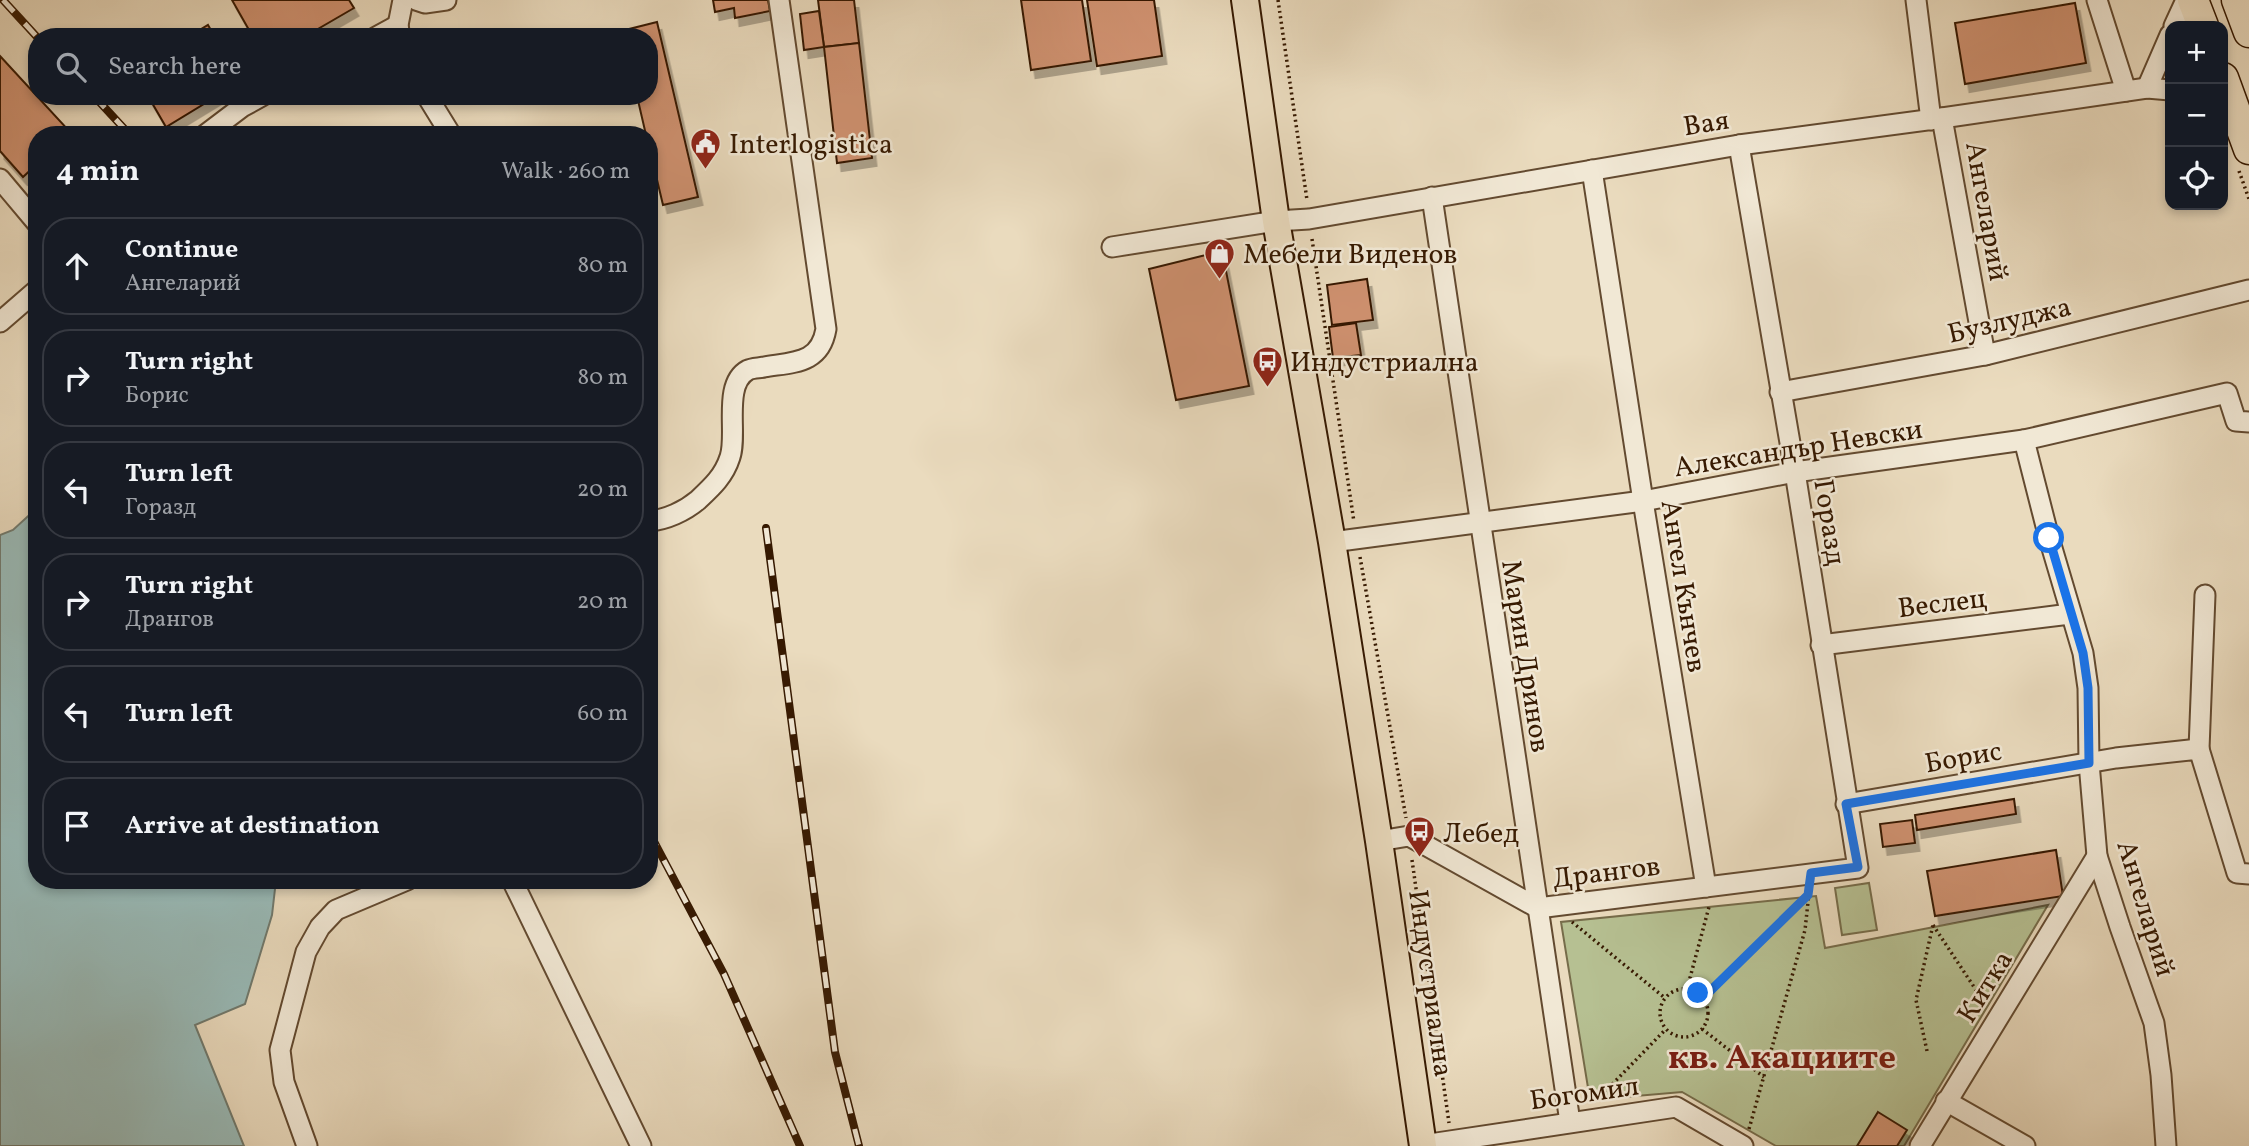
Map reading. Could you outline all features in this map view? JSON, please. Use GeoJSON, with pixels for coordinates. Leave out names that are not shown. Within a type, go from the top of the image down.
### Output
{"type":"FeatureCollection","features":[{"type":"Feature","properties":{"kind":"highway"},"geometry":{"type":"LineString","coordinates":[[2193,0],[2201,21]]}},
{"type":"Feature","properties":{"kind":"highway"},"geometry":{"type":"LineString","coordinates":[[2237,0],[2249,32]]}},
{"type":"Feature","properties":{"kind":"highway"},"geometry":{"type":"LineString","coordinates":[[2228,96],[2249,149]]}},
{"type":"Feature","properties":{"kind":"main road","name":"Индустриална"},"geometry":{"type":"LineString","coordinates":[[1245,0],[1276,221],[1345,541],[1379,841],[1423,1146]]}},
{"type":"Feature","properties":{"kind":"street"},"geometry":{"type":"LineString","coordinates":[[399,28],[402,0]]}},
{"type":"Feature","properties":{"kind":"street"},"geometry":{"type":"LineString","coordinates":[[416,0],[425,3],[446,0]]}},
{"type":"Feature","properties":{"kind":"street"},"geometry":{"type":"LineString","coordinates":[[658,520],[691,506],[718,482],[731,455],[734,391],[741,377],[749,369],[802,360],[815,355],[824,343],[826,329],[779,0]]}},
{"type":"Feature","properties":{"kind":"street","name":"Ангеларий"},"geometry":{"type":"LineString","coordinates":[[1916,0],[1985,355]]}},
{"type":"Feature","properties":{"kind":"street"},"geometry":{"type":"LineString","coordinates":[[2097,0],[2126,91]]}},
{"type":"Feature","properties":{"kind":"street"},"geometry":{"type":"LineString","coordinates":[[2176,21],[2186,0]]}},
{"type":"Feature","properties":{"kind":"street"},"geometry":{"type":"LineString","coordinates":[[2147,88],[2165,47]]}},
{"type":"Feature","properties":{"kind":"street","name":"Вая"},"geometry":{"type":"LineString","coordinates":[[1112,247],[1276,221],[1309,219],[1739,145],[2147,88],[2165,90]]}},
{"type":"Feature","properties":{"kind":"street"},"geometry":{"type":"LineString","coordinates":[[217,126],[246,105]]}},
{"type":"Feature","properties":{"kind":"street"},"geometry":{"type":"LineString","coordinates":[[433,105],[445,126]]}},
{"type":"Feature","properties":{"kind":"street","name":"Горазд"},"geometry":{"type":"LineString","coordinates":[[1739,145],[1858,867]]}},
{"type":"Feature","properties":{"kind":"street","name":"Ангел Кънчев"},"geometry":{"type":"LineString","coordinates":[[1592,170],[1643,501],[1711,886]]}},
{"type":"Feature","properties":{"kind":"street"},"geometry":{"type":"LineString","coordinates":[[0,179],[28,202]]}},
{"type":"Feature","properties":{"kind":"street","name":"Марин Дринов"},"geometry":{"type":"LineString","coordinates":[[1432,197],[1479,524],[1545,908],[1573,1122]]}},
{"type":"Feature","properties":{"kind":"street","name":"Бузлуджа"},"geometry":{"type":"LineString","coordinates":[[1780,392],[1985,355],[2249,290]]}},
{"type":"Feature","properties":{"kind":"street"},"geometry":{"type":"LineString","coordinates":[[0,322],[28,298]]}},
{"type":"Feature","properties":{"kind":"street","name":"Александър Невски"},"geometry":{"type":"LineString","coordinates":[[1345,541],[1643,501],[1795,472],[2024,440],[2227,393],[2236,421],[2249,422]]}},
{"type":"Feature","properties":{"kind":"street","name":"Ангеларий"},"geometry":{"type":"LineString","coordinates":[[2024,440],[2070,614],[2083,653],[2088,688],[2089,763],[2097,856],[2154,1023],[2166,1146]]}},
{"type":"Feature","properties":{"kind":"street"},"geometry":{"type":"LineString","coordinates":[[2205,595],[2199,749],[2237,873],[2249,874]]}},
{"type":"Feature","properties":{"kind":"street","name":"Веслец"},"geometry":{"type":"LineString","coordinates":[[1821,645],[2070,614]]}},
{"type":"Feature","properties":{"kind":"street","name":"Борис"},"geometry":{"type":"LineString","coordinates":[[1846,804],[2089,763],[2199,749]]}},
{"type":"Feature","properties":{"kind":"street"},"geometry":{"type":"LineString","coordinates":[[1379,841],[1409,836]]}},
{"type":"Feature","properties":{"kind":"street","name":"Дрангов"},"geometry":{"type":"LineString","coordinates":[[1409,836],[1545,908],[1858,867]]}},
{"type":"Feature","properties":{"kind":"street","name":"Китка"},"geometry":{"type":"LineString","coordinates":[[1920,1146],[2097,856]]}},
{"type":"Feature","properties":{"kind":"street"},"geometry":{"type":"LineString","coordinates":[[307,1146],[284,1082],[280,1050],[306,951],[320,927],[336,910],[386,889]]}},
{"type":"Feature","properties":{"kind":"street"},"geometry":{"type":"LineString","coordinates":[[516,889],[641,1146]]}},
{"type":"Feature","properties":{"kind":"street"},"geometry":{"type":"LineString","coordinates":[[1946,1101],[2025,1146]]}},
{"type":"Feature","properties":{"kind":"street","name":"Богомил"},"geometry":{"type":"LineString","coordinates":[[1423,1146],[1451,1141],[1482,1141],[1573,1122],[1676,1107],[1745,1140]]}},
{"type":"Feature","properties":{"kind":"path"},"geometry":{"type":"LineString","coordinates":[[1278,0],[1309,219],[1345,541],[1409,836],[1451,1141]]}},
{"type":"Feature","properties":{"kind":"path"},"geometry":{"type":"LineString","coordinates":[[1745,1140],[1805,930],[1811,873]]}},
{"type":"Feature","properties":{"kind":"path"},"geometry":{"type":"LineString","coordinates":[[1688,989],[1711,886]]}},
{"type":"Feature","properties":{"kind":"path"},"geometry":{"type":"LineString","coordinates":[[1703,998],[1808,895]]}},
{"type":"Feature","properties":{"kind":"path"},"geometry":{"type":"LineString","coordinates":[[1545,908],[1665,998]]}},
{"type":"Feature","properties":{"kind":"path"},"geometry":{"type":"LineString","coordinates":[[1927,1051],[1916,1000],[1933,925],[1996,1021]]}},
{"type":"Feature","properties":{"kind":"path"},"geometry":{"type":"LineString","coordinates":[[1688,989],[1703,998],[1708,1014],[1696,1034],[1680,1037],[1666,1029],[1660,1015],[1665,998],[1676,990],[1688,989]]}},
{"type":"Feature","properties":{"kind":"path"},"geometry":{"type":"LineString","coordinates":[[1702,1028],[1764,1077]]}},
{"type":"Feature","properties":{"kind":"path"},"geometry":{"type":"LineString","coordinates":[[1573,1122],[1666,1029]]}},
{"type":"Feature","properties":{"kind":"green space"},"geometry":{"type":"Polygon","coordinates":[[[1869,883],[1877,930],[1842,935],[1835,888],[1869,883]]]}},
{"type":"Feature","properties":{"kind":"green space"},"geometry":{"type":"Polygon","coordinates":[[[1816,896],[1825,948],[2048,905],[1904,1146],[1776,1146],[1682,1092],[1590,1100],[1561,922],[1816,896]]]}},
{"type":"Feature","properties":{"kind":"water"},"geometry":{"type":"Polygon","coordinates":[[[28,516],[28,889],[275,889],[272,915],[245,1004],[195,1025],[244,1146],[0,1146],[0,535],[13,530],[28,516]]]}},
{"type":"Feature","properties":{"kind":"building"},"geometry":{"type":"Polygon","coordinates":[[[232,0],[349,0],[354,8],[320,28],[248,28],[232,0]]]}},
{"type":"Feature","properties":{"kind":"building"},"geometry":{"type":"Polygon","coordinates":[[[713,0],[768,0],[770,11],[735,18],[734,8],[715,12],[713,0]]]}},
{"type":"Feature","properties":{"kind":"building"},"geometry":{"type":"Polygon","coordinates":[[[818,0],[854,0],[859,43],[824,47],[818,0]]]}},
{"type":"Feature","properties":{"kind":"building"},"geometry":{"type":"Polygon","coordinates":[[[1021,0],[1082,0],[1091,61],[1031,70],[1021,0]]]}},
{"type":"Feature","properties":{"kind":"building"},"geometry":{"type":"Polygon","coordinates":[[[1087,0],[1154,0],[1162,56],[1097,66],[1087,0]]]}},
{"type":"Feature","properties":{"kind":"building"},"geometry":{"type":"Polygon","coordinates":[[[2075,3],[2086,63],[1965,84],[1955,23],[2075,3]]]}},
{"type":"Feature","properties":{"kind":"building"},"geometry":{"type":"Polygon","coordinates":[[[819,11],[824,47],[804,50],[800,14],[819,11]]]}},
{"type":"Feature","properties":{"kind":"building"},"geometry":{"type":"Polygon","coordinates":[[[657,22],[698,197],[663,205],[658,184],[658,126],[644,126],[639,105],[658,105],[658,28],[633,28],[657,22]]]}},
{"type":"Feature","properties":{"kind":"building"},"geometry":{"type":"Polygon","coordinates":[[[859,43],[872,158],[837,163],[824,47],[859,43]]]}},
{"type":"Feature","properties":{"kind":"building"},"geometry":{"type":"Polygon","coordinates":[[[0,56],[28,86],[28,105],[45,105],[65,126],[28,126],[28,172],[23,177],[0,151],[0,56]]]}},
{"type":"Feature","properties":{"kind":"building"},"geometry":{"type":"Polygon","coordinates":[[[153,105],[202,105],[168,126],[153,105]]]}},
{"type":"Feature","properties":{"kind":"building"},"geometry":{"type":"Polygon","coordinates":[[[1222,251],[1249,386],[1176,400],[1149,269],[1222,251]]]}},
{"type":"Feature","properties":{"kind":"building"},"geometry":{"type":"Polygon","coordinates":[[[1367,279],[1373,320],[1332,325],[1327,285],[1367,279]]]}},
{"type":"Feature","properties":{"kind":"building"},"geometry":{"type":"Polygon","coordinates":[[[1356,323],[1361,355],[1333,358],[1329,327],[1356,323]]]}},
{"type":"Feature","properties":{"kind":"building"},"geometry":{"type":"Polygon","coordinates":[[[2014,799],[2016,814],[1917,830],[1915,815],[2014,799]]]}},
{"type":"Feature","properties":{"kind":"building"},"geometry":{"type":"Polygon","coordinates":[[[1912,820],[1915,843],[1883,847],[1880,824],[1912,820]]]}},
{"type":"Feature","properties":{"kind":"building"},"geometry":{"type":"Polygon","coordinates":[[[2056,850],[2063,896],[1935,916],[1927,871],[2056,850]]]}},
{"type":"Feature","properties":{"kind":"building"},"geometry":{"type":"Polygon","coordinates":[[[1878,1112],[1907,1130],[1897,1146],[1857,1146],[1878,1112]]]}},
{"type":"Feature","properties":{"kind":"railway"},"geometry":{"type":"LineString","coordinates":[[3,0],[29,28]]}},
{"type":"Feature","properties":{"kind":"railway"},"geometry":{"type":"LineString","coordinates":[[102,105],[122,126]]}},
{"type":"Feature","properties":{"kind":"railway"},"geometry":{"type":"LineString","coordinates":[[766,528],[835,1052],[859,1146]]}},
{"type":"Feature","properties":{"kind":"railway"},"geometry":{"type":"LineString","coordinates":[[658,849],[724,974],[800,1146]]}},
{"type":"Feature","properties":{"kind":"place","name":"Interlogistica"},"geometry":{"type":"Point","coordinates":[706,170]}},
{"type":"Feature","properties":{"kind":"place","name":"Мебели Виденов"},"geometry":{"type":"Point","coordinates":[1220,280]}},
{"type":"Feature","properties":{"kind":"place","name":"Индустриална"},"geometry":{"type":"Point","coordinates":[1267,388]}},
{"type":"Feature","properties":{"kind":"place","name":"Лебед"},"geometry":{"type":"Point","coordinates":[1420,859]}},
{"type":"Feature","properties":{"kind":"district","name":"кв. Акациите"},"geometry":{"type":"Point","coordinates":[1782,1056]}},
{"type":"Feature","properties":{"kind":"route"},"geometry":{"type":"LineString","coordinates":[[1698,993],[1703,998],[1808,895],[1811,873],[1858,867],[1846,804],[2089,763],[2088,688],[2083,653],[2049,538]]}}]}
